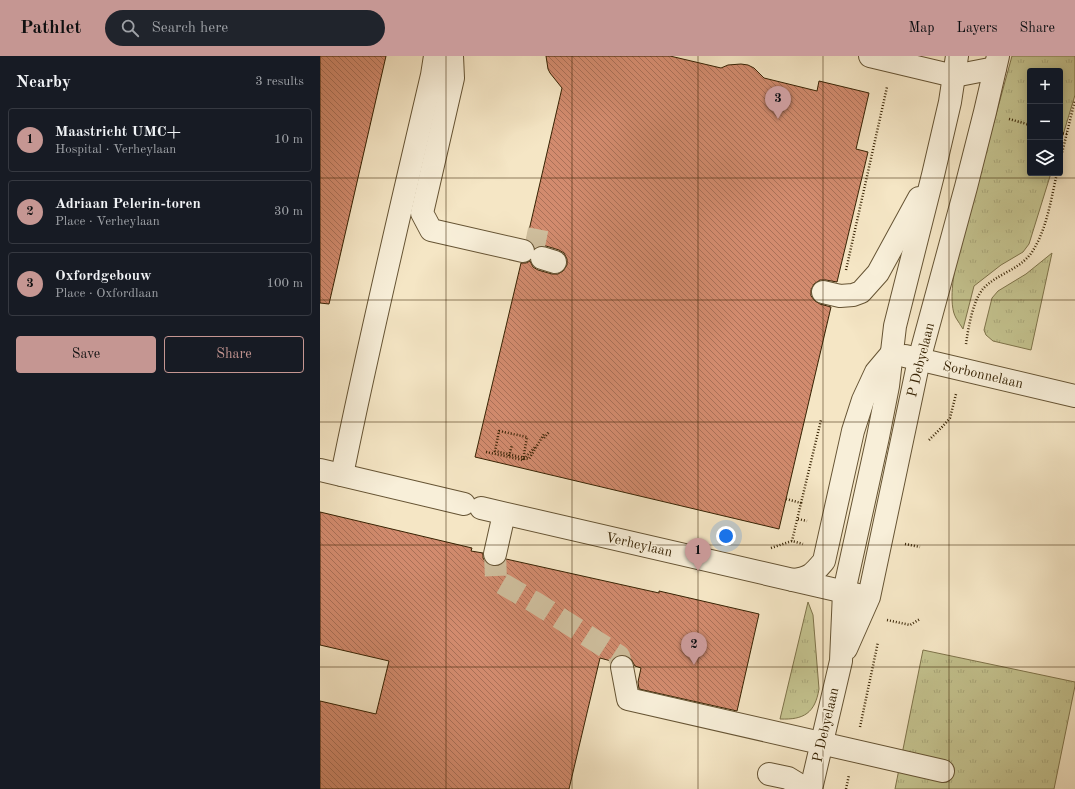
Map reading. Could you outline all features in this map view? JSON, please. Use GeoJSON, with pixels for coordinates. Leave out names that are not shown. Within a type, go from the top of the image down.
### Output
{"type":"FeatureCollection","features":[{"type":"Feature","properties":{"kind":"street"},"geometry":{"type":"LineString","coordinates":[[342,475],[432,75],[434,56]]}},
{"type":"Feature","properties":{"kind":"street"},"geometry":{"type":"LineString","coordinates":[[452,56],[453,78],[422,213],[431,230],[536,252]]}},
{"type":"Feature","properties":{"kind":"street"},"geometry":{"type":"LineString","coordinates":[[453,78],[466,56]]}},
{"type":"Feature","properties":{"kind":"street"},"geometry":{"type":"LineString","coordinates":[[870,56],[956,66],[991,60]]}},
{"type":"Feature","properties":{"kind":"street","name":"P Debyelaan"},"geometry":{"type":"LineString","coordinates":[[840,662],[869,597],[919,360],[985,112],[991,60]]}},
{"type":"Feature","properties":{"kind":"street","name":"P Debyelaan"},"geometry":{"type":"LineString","coordinates":[[811,789],[840,662],[844,592],[888,386],[894,326],[933,175],[950,102],[956,66]]}},
{"type":"Feature","properties":{"kind":"street"},"geometry":{"type":"LineString","coordinates":[[832,294],[853,295],[861,292],[878,273],[933,175]]}},
{"type":"Feature","properties":{"kind":"street"},"geometry":{"type":"LineString","coordinates":[[793,580],[805,578],[815,571],[824,560],[853,432],[862,400],[876,372],[892,353]]}},
{"type":"Feature","properties":{"kind":"street","name":"Sorbonnelaan"},"geometry":{"type":"LineString","coordinates":[[892,353],[1075,396]]}},
{"type":"Feature","properties":{"kind":"street","name":"Verheylaan"},"geometry":{"type":"LineString","coordinates":[[320,470],[504,514],[869,597]]}},
{"type":"Feature","properties":{"kind":"street"},"geometry":{"type":"LineString","coordinates":[[495,554],[504,514]]}},
{"type":"Feature","properties":{"kind":"street"},"geometry":{"type":"LineString","coordinates":[[622,667],[628,699],[943,772]]}},
{"type":"Feature","properties":{"kind":"street"},"geometry":{"type":"LineString","coordinates":[[769,774],[788,778],[806,789]]}},
{"type":"Feature","properties":{"kind":"path"},"geometry":{"type":"LineString","coordinates":[[832,294],[887,87]]}},
{"type":"Feature","properties":{"kind":"path"},"geometry":{"type":"LineString","coordinates":[[1063,149],[1075,100]]}},
{"type":"Feature","properties":{"kind":"path"},"geometry":{"type":"LineString","coordinates":[[1008,119],[1027,124]]}},
{"type":"Feature","properties":{"kind":"path"},"geometry":{"type":"LineString","coordinates":[[1063,133],[1067,134]]}},
{"type":"Feature","properties":{"kind":"path"},"geometry":{"type":"LineString","coordinates":[[961,370],[969,325],[980,294],[983,288],[1018,266],[1032,252],[1042,232],[1056,176]]}},
{"type":"Feature","properties":{"kind":"path"},"geometry":{"type":"LineString","coordinates":[[792,541],[821,420]]}},
{"type":"Feature","properties":{"kind":"path"},"geometry":{"type":"LineString","coordinates":[[499,431],[527,438],[523,460],[495,451],[499,431]]}},
{"type":"Feature","properties":{"kind":"path"},"geometry":{"type":"LineString","coordinates":[[523,460],[549,432]]}},
{"type":"Feature","properties":{"kind":"path"},"geometry":{"type":"LineString","coordinates":[[486,452],[529,459],[544,434]]}},
{"type":"Feature","properties":{"kind":"path"},"geometry":{"type":"LineString","coordinates":[[786,499],[801,503]]}},
{"type":"Feature","properties":{"kind":"path"},"geometry":{"type":"LineString","coordinates":[[768,549],[792,541],[827,550]]}},
{"type":"Feature","properties":{"kind":"path"},"geometry":{"type":"LineString","coordinates":[[883,619],[910,625],[920,619]]}},
{"type":"Feature","properties":{"kind":"green space"},"geometry":{"type":"Polygon","coordinates":[[[1012,56],[1075,56],[1075,95],[1063,135],[1063,68],[1027,68],[1027,176],[1050,176],[1029,244],[1023,252],[1001,265],[974,286],[963,329],[956,318],[952,305],[952,288],[957,257],[1012,56]]]}},
{"type":"Feature","properties":{"kind":"green space"},"geometry":{"type":"Polygon","coordinates":[[[1052,253],[1031,350],[993,341],[986,335],[984,330],[992,298],[998,291],[1026,274],[1052,253]]]}},
{"type":"Feature","properties":{"kind":"green space"},"geometry":{"type":"Polygon","coordinates":[[[808,602],[813,615],[819,689],[815,704],[807,713],[796,718],[780,719],[808,602]]]}},
{"type":"Feature","properties":{"kind":"green space"},"geometry":{"type":"Polygon","coordinates":[[[923,650],[1075,682],[1054,789],[895,789],[923,650]]]}},
{"type":"Feature","properties":{"kind":"building"},"geometry":{"type":"Polygon","coordinates":[[[320,56],[386,56],[329,304],[320,303],[320,56]]]}},
{"type":"Feature","properties":{"kind":"building"},"geometry":{"type":"Polygon","coordinates":[[[546,56],[670,56],[721,68],[728,65],[741,64],[754,68],[764,78],[817,91],[819,81],[869,93],[856,149],[868,152],[837,282],[820,280],[814,284],[811,290],[811,296],[815,301],[831,307],[779,529],[475,457],[521,263],[530,261],[533,267],[538,270],[552,274],[558,274],[563,271],[567,265],[567,259],[564,253],[546,246],[535,248],[532,242],[527,239],[562,88],[548,69],[546,56]]]}},
{"type":"Feature","properties":{"kind":"building"},"geometry":{"type":"Polygon","coordinates":[[[320,512],[472,548],[471,551],[483,553],[483,558],[486,563],[492,566],[499,566],[504,563],[506,559],[659,593],[659,591],[759,614],[737,711],[639,689],[638,682],[641,668],[635,666],[631,659],[626,655],[614,657],[611,661],[600,658],[569,789],[320,789],[320,701],[376,714],[389,661],[320,645],[320,512]]]}},
{"type":"Feature","properties":{"kind":"tunnel"},"geometry":{"type":"LineString","coordinates":[[526,238],[546,242]]}},
{"type":"Feature","properties":{"kind":"tunnel"},"geometry":{"type":"LineString","coordinates":[[495,554],[496,580],[536,603],[619,656],[622,667]]}},
{"type":"Feature","properties":{"kind":"place","name":"Oxfordgebouw"},"geometry":{"type":"Point","coordinates":[778,119]}},
{"type":"Feature","properties":{"kind":"place","name":"Maastricht UMC+"},"geometry":{"type":"Point","coordinates":[698,571]}},
{"type":"Feature","properties":{"kind":"place","name":"Adriaan Pelerin-toren"},"geometry":{"type":"Point","coordinates":[694,665]}}]}
